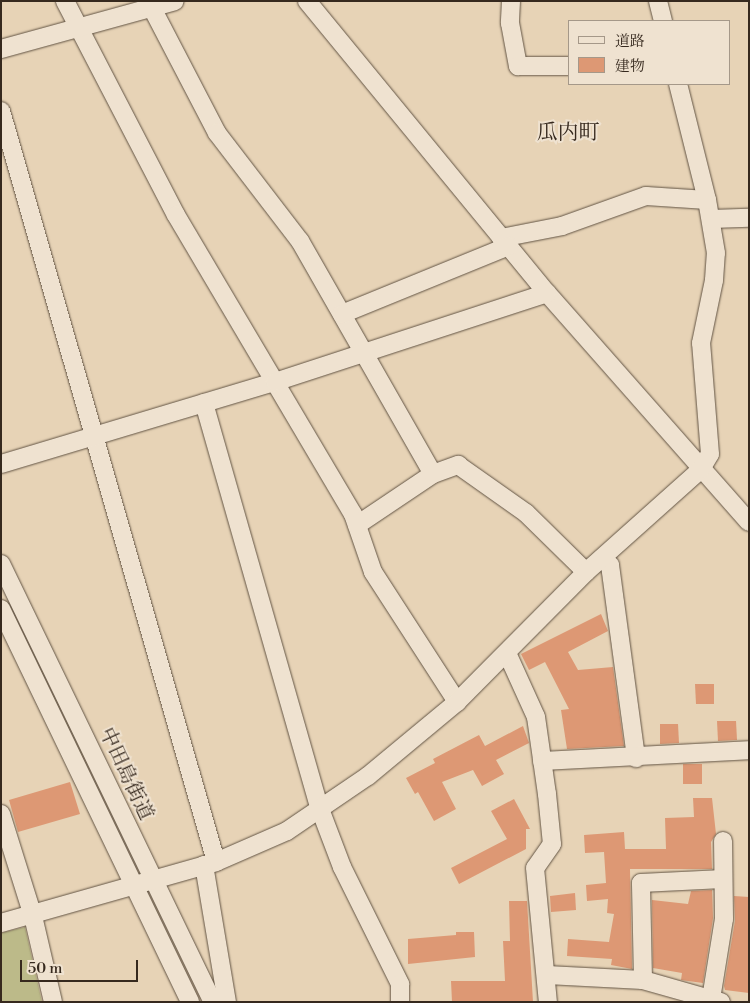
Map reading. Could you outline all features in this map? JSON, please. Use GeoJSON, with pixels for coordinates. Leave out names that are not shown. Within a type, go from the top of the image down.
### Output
{"type":"FeatureCollection","features":[{"type":"Feature","properties":{"kind":"street"},"geometry":{"type":"LineString","coordinates":[[65,1],[176,215],[275,382],[357,526],[374,572],[457,702]]}},
{"type":"Feature","properties":{"kind":"street"},"geometry":{"type":"LineString","coordinates":[[1,49],[175,1]]}},
{"type":"Feature","properties":{"kind":"street"},"geometry":{"type":"LineString","coordinates":[[307,1],[547,294],[749,522]]}},
{"type":"Feature","properties":{"kind":"street"},"geometry":{"type":"LineString","coordinates":[[511,1],[510,23],[518,66],[568,66]]}},
{"type":"Feature","properties":{"kind":"street"},"geometry":{"type":"LineString","coordinates":[[658,1],[663,20]]}},
{"type":"Feature","properties":{"kind":"street"},"geometry":{"type":"LineString","coordinates":[[152,8],[217,133],[300,241],[433,474]]}},
{"type":"Feature","properties":{"kind":"street"},"geometry":{"type":"LineString","coordinates":[[1,924],[210,864],[253,848],[320,809],[368,776],[457,702],[586,572],[701,469],[710,454],[701,343],[714,280],[716,253],[707,200],[678,85]]}},
{"type":"Feature","properties":{"kind":"street"},"geometry":{"type":"LineString","coordinates":[[1,111],[94,435],[210,864],[227,1002]]}},
{"type":"Feature","properties":{"kind":"street"},"geometry":{"type":"LineString","coordinates":[[342,314],[505,242],[562,226],[646,196],[707,200]]}},
{"type":"Feature","properties":{"kind":"street"},"geometry":{"type":"LineString","coordinates":[[711,219],[749,218]]}},
{"type":"Feature","properties":{"kind":"street"},"geometry":{"type":"LineString","coordinates":[[1,464],[275,382],[547,294]]}},
{"type":"Feature","properties":{"kind":"street"},"geometry":{"type":"LineString","coordinates":[[204,403],[320,809],[342,867],[400,984],[400,1002]]}},
{"type":"Feature","properties":{"kind":"street"},"geometry":{"type":"LineString","coordinates":[[357,526],[433,474],[458,464],[526,513],[586,572]]}},
{"type":"Feature","properties":{"kind":"street"},"geometry":{"type":"LineString","coordinates":[[601,558],[610,565],[636,758]]}},
{"type":"Feature","properties":{"kind":"street","name":"中田島街道"},"geometry":{"type":"LineString","coordinates":[[1,564],[144,884],[190,1002]]}},
{"type":"Feature","properties":{"kind":"street","name":"中田島街道"},"geometry":{"type":"LineString","coordinates":[[1,609],[144,884],[213,1002]]}},
{"type":"Feature","properties":{"kind":"street"},"geometry":{"type":"LineString","coordinates":[[507,653],[536,717],[552,844],[535,868],[540,942],[547,975],[548,1002]]}},
{"type":"Feature","properties":{"kind":"street"},"geometry":{"type":"LineString","coordinates":[[542,761],[636,758],[749,750]]}},
{"type":"Feature","properties":{"kind":"street"},"geometry":{"type":"LineString","coordinates":[[1,814],[32,916],[53,1002]]}},
{"type":"Feature","properties":{"kind":"street"},"geometry":{"type":"LineString","coordinates":[[547,975],[643,980],[716,1000],[724,919],[723,841]]}},
{"type":"Feature","properties":{"kind":"street"},"geometry":{"type":"LineString","coordinates":[[643,980],[641,883],[723,879]]}},
{"type":"Feature","properties":{"kind":"shaded area"},"geometry":{"type":"Polygon","coordinates":[[[25,927],[42,1002],[1,1002],[1,933],[25,927]]]}},
{"type":"Feature","properties":{"kind":"building"},"geometry":{"type":"Polygon","coordinates":[[[601,614],[608,631],[568,652],[578,670],[613,667],[624,746],[567,749],[561,710],[569,709],[545,662],[529,670],[521,654],[601,614]]]}},
{"type":"Feature","properties":{"kind":"building"},"geometry":{"type":"Polygon","coordinates":[[[695,684],[714,684],[714,704],[696,704],[695,684]]]}},
{"type":"Feature","properties":{"kind":"building"},"geometry":{"type":"Polygon","coordinates":[[[717,721],[736,721],[737,740],[718,741],[717,721]]]}},
{"type":"Feature","properties":{"kind":"building"},"geometry":{"type":"Polygon","coordinates":[[[660,724],[678,724],[679,743],[660,744],[660,724]]]}},
{"type":"Feature","properties":{"kind":"building"},"geometry":{"type":"Polygon","coordinates":[[[523,726],[529,743],[496,760],[504,774],[482,786],[473,770],[442,782],[456,809],[434,821],[418,792],[415,794],[406,778],[435,763],[433,759],[479,735],[485,746],[523,726]]]}},
{"type":"Feature","properties":{"kind":"building"},"geometry":{"type":"Polygon","coordinates":[[[683,764],[702,764],[702,784],[683,784],[683,764]]]}},
{"type":"Feature","properties":{"kind":"building"},"geometry":{"type":"Polygon","coordinates":[[[70,782],[80,814],[18,832],[9,800],[70,782]]]}},
{"type":"Feature","properties":{"kind":"building"},"geometry":{"type":"Polygon","coordinates":[[[693,798],[712,798],[716,834],[711,842],[712,869],[630,869],[632,969],[611,965],[612,959],[567,956],[568,939],[609,942],[614,914],[607,913],[608,899],[587,901],[586,885],[606,883],[604,852],[585,853],[584,835],[624,832],[625,849],[666,849],[665,818],[694,817],[693,798]]]}},
{"type":"Feature","properties":{"kind":"building"},"geometry":{"type":"Polygon","coordinates":[[[514,799],[530,829],[526,829],[526,849],[459,884],[451,868],[507,839],[491,811],[514,799]]]}},
{"type":"Feature","properties":{"kind":"building"},"geometry":{"type":"Polygon","coordinates":[[[712,890],[713,918],[703,983],[681,980],[682,973],[653,968],[652,900],[688,904],[691,891],[712,890]]]}},
{"type":"Feature","properties":{"kind":"building"},"geometry":{"type":"Polygon","coordinates":[[[575,893],[576,910],[551,912],[550,896],[575,893]]]}},
{"type":"Feature","properties":{"kind":"building"},"geometry":{"type":"Polygon","coordinates":[[[734,896],[749,897],[749,993],[725,990],[724,986],[735,921],[734,896]]]}},
{"type":"Feature","properties":{"kind":"building"},"geometry":{"type":"Polygon","coordinates":[[[509,901],[527,901],[533,1002],[452,1002],[451,981],[505,981],[503,941],[510,941],[509,901]]]}},
{"type":"Feature","properties":{"kind":"building"},"geometry":{"type":"Polygon","coordinates":[[[456,932],[474,932],[475,957],[408,964],[408,939],[456,935],[456,932]]]}},
{"type":"Feature","properties":{"kind":"district","name":"瓜内町"},"geometry":{"type":"Point","coordinates":[568,133]}}]}
